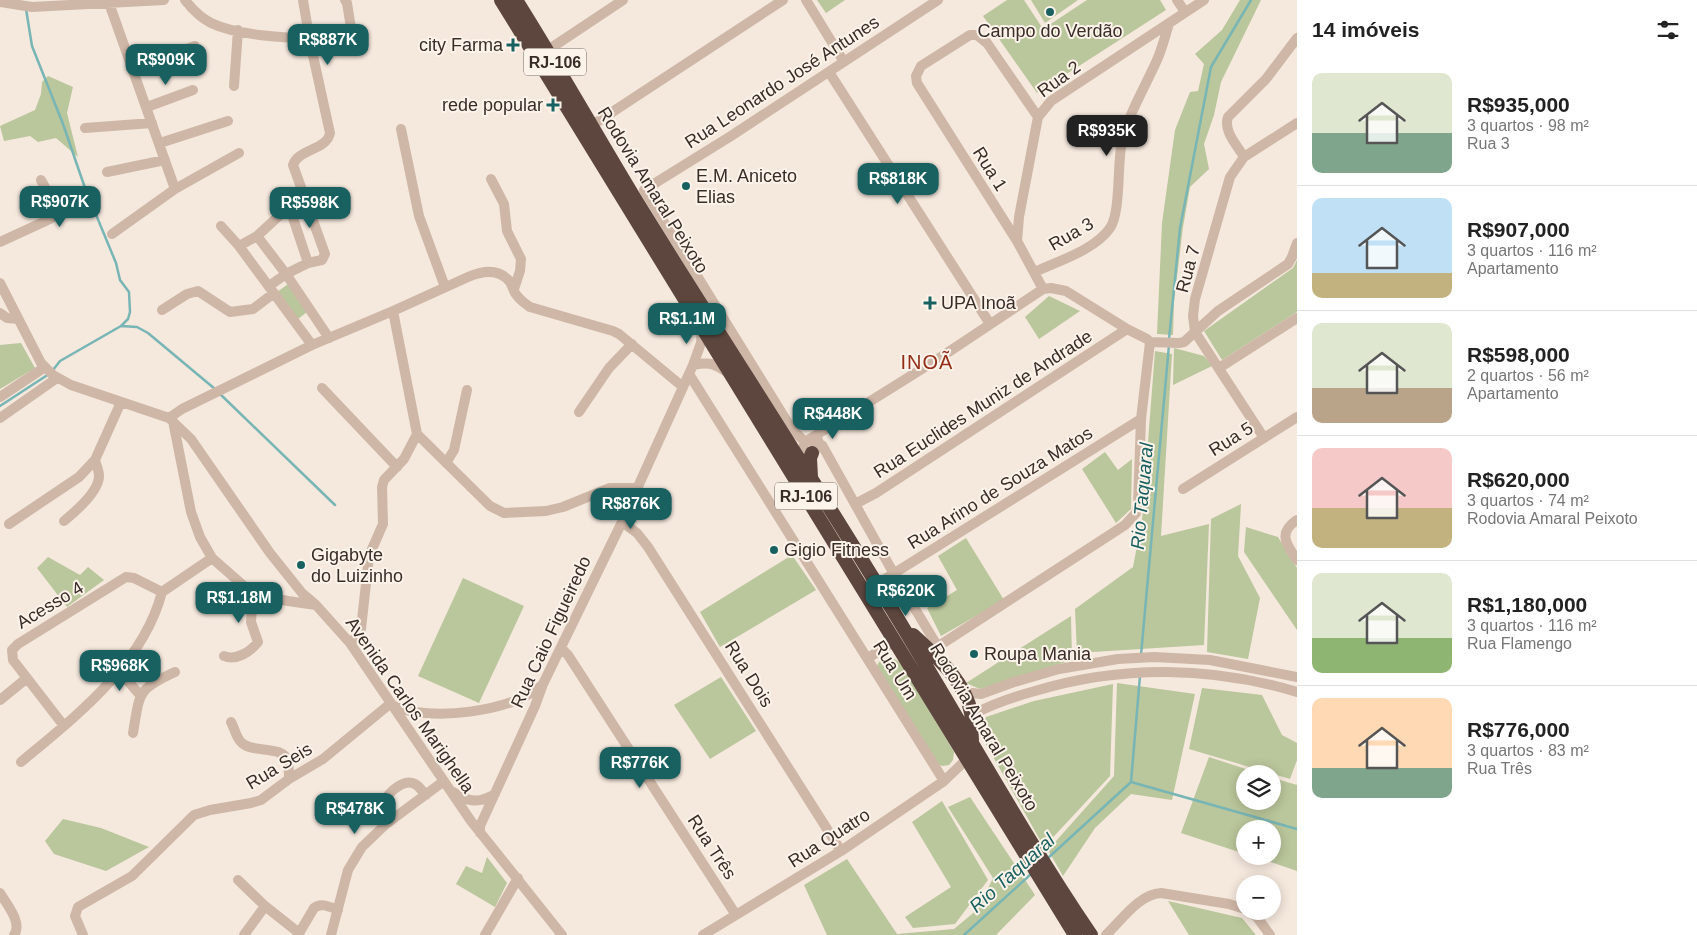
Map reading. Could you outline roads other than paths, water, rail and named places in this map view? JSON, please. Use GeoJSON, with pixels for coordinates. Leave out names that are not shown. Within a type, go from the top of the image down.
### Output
{"type":"FeatureCollection","features":[{"type":"Feature","properties":{"kind":"highway","name":"Rodovia Amaral Peixoto"},"geometry":{"type":"LineString","coordinates":[[501,0],[967,759],[1053,889],[1091,935]]}},
{"type":"Feature","properties":{"kind":"highway","name":"Rodovia Amaral Peixoto"},"geometry":{"type":"LineString","coordinates":[[516,0],[548,50],[591,126],[903,626],[972,742],[1035,861]]}},
{"type":"Feature","properties":{"kind":"highway"},"geometry":{"type":"LineString","coordinates":[[782,433],[790,440],[810,446],[812,480]]}},
{"type":"Feature","properties":{"kind":"highway"},"geometry":{"type":"LineString","coordinates":[[903,626],[935,649],[942,663],[964,692],[972,715],[972,742]]}},
{"type":"Feature","properties":{"kind":"highway","name":"Rodovia Amaral Peixoto"},"geometry":{"type":"LineString","coordinates":[[1053,889],[1075,935]]}},
{"type":"Feature","properties":{"kind":"street"},"geometry":{"type":"LineString","coordinates":[[0,2],[32,7],[164,0]]}},
{"type":"Feature","properties":{"kind":"street"},"geometry":{"type":"LineString","coordinates":[[185,0],[210,22],[238,30],[288,38],[310,38]]}},
{"type":"Feature","properties":{"kind":"street"},"geometry":{"type":"LineString","coordinates":[[345,0],[347,2],[352,34]]}},
{"type":"Feature","properties":{"kind":"street"},"geometry":{"type":"LineString","coordinates":[[548,50],[623,0]]}},
{"type":"Feature","properties":{"kind":"street"},"geometry":{"type":"LineString","coordinates":[[591,126],[783,0]]}},
{"type":"Feature","properties":{"kind":"street"},"geometry":{"type":"LineString","coordinates":[[806,0],[844,62]]}},
{"type":"Feature","properties":{"kind":"street","name":"Rua Leonardo José Antunes"},"geometry":{"type":"LineString","coordinates":[[810,446],[795,434],[644,190],[938,0]]}},
{"type":"Feature","properties":{"kind":"street"},"geometry":{"type":"LineString","coordinates":[[1177,0],[1185,12],[1204,0]]}},
{"type":"Feature","properties":{"kind":"street"},"geometry":{"type":"LineString","coordinates":[[162,310],[188,294],[198,291],[230,312],[252,309],[286,274],[308,263],[324,258],[324,250],[293,165],[295,159],[330,136],[310,38],[306,1]]}},
{"type":"Feature","properties":{"kind":"street"},"geometry":{"type":"LineString","coordinates":[[109,3],[175,189]]}},
{"type":"Feature","properties":{"kind":"street","name":"Rua 2"},"geometry":{"type":"LineString","coordinates":[[1017,241],[1019,217],[1038,116],[1051,102],[1185,12]]}},
{"type":"Feature","properties":{"kind":"street","name":"Rua 3"},"geometry":{"type":"LineString","coordinates":[[1035,272],[1083,250],[1105,234],[1112,226],[1116,214],[1118,164],[1122,142],[1128,121],[1158,58],[1168,24]]}},
{"type":"Feature","properties":{"kind":"street"},"geometry":{"type":"LineString","coordinates":[[234,86],[238,30]]}},
{"type":"Feature","properties":{"kind":"street","name":"Rua 1"},"geometry":{"type":"LineString","coordinates":[[1038,116],[987,43],[977,35],[970,35],[921,66],[918,71],[917,82],[1017,241],[1043,289]]}},
{"type":"Feature","properties":{"kind":"street"},"geometry":{"type":"LineString","coordinates":[[1145,38],[1163,45]]}},
{"type":"Feature","properties":{"kind":"street"},"geometry":{"type":"LineString","coordinates":[[1244,157],[1228,131],[1226,124],[1228,117],[1266,79],[1297,38]]}},
{"type":"Feature","properties":{"kind":"street"},"geometry":{"type":"LineString","coordinates":[[133,68],[195,46]]}},
{"type":"Feature","properties":{"kind":"street"},"geometry":{"type":"LineString","coordinates":[[829,72],[990,324]]}},
{"type":"Feature","properties":{"kind":"street"},"geometry":{"type":"LineString","coordinates":[[147,107],[193,90]]}},
{"type":"Feature","properties":{"kind":"street"},"geometry":{"type":"LineString","coordinates":[[160,143],[228,121]]}},
{"type":"Feature","properties":{"kind":"street"},"geometry":{"type":"LineString","coordinates":[[85,128],[152,123]]}},
{"type":"Feature","properties":{"kind":"street","name":"Rua 7"},"geometry":{"type":"LineString","coordinates":[[1195,332],[1193,316],[1195,299],[1230,177],[1244,157],[1297,123]]}},
{"type":"Feature","properties":{"kind":"street"},"geometry":{"type":"LineString","coordinates":[[401,129],[419,216],[445,287]]}},
{"type":"Feature","properties":{"kind":"street"},"geometry":{"type":"LineString","coordinates":[[112,234],[175,189],[239,153]]}},
{"type":"Feature","properties":{"kind":"street"},"geometry":{"type":"LineString","coordinates":[[107,172],[165,160]]}},
{"type":"Feature","properties":{"kind":"street"},"geometry":{"type":"LineString","coordinates":[[491,179],[504,204],[507,231],[521,259],[520,271],[514,289]]}},
{"type":"Feature","properties":{"kind":"street"},"geometry":{"type":"LineString","coordinates":[[0,242],[50,219],[54,215],[54,204],[41,180]]}},
{"type":"Feature","properties":{"kind":"street"},"geometry":{"type":"LineString","coordinates":[[239,246],[257,236],[281,214],[288,211],[292,215],[308,263]]}},
{"type":"Feature","properties":{"kind":"street"},"geometry":{"type":"LineString","coordinates":[[1002,218],[1019,217]]}},
{"type":"Feature","properties":{"kind":"street"},"geometry":{"type":"LineString","coordinates":[[221,226],[239,246],[312,345]]}},
{"type":"Feature","properties":{"kind":"street"},"geometry":{"type":"LineString","coordinates":[[257,236],[286,274],[329,338]]}},
{"type":"Feature","properties":{"kind":"street"},"geometry":{"type":"LineString","coordinates":[[1153,342],[1141,419],[1138,505],[1132,519],[1125,526],[935,649],[828,459],[821,452],[810,446],[824,436],[828,428],[1043,289],[1051,288],[1066,292],[1127,329],[1153,342],[1179,343],[1184,342],[1218,311],[1288,264],[1297,243]]}},
{"type":"Feature","properties":{"kind":"street"},"geometry":{"type":"LineString","coordinates":[[316,605],[253,594],[212,558],[200,537],[191,512],[171,420],[182,409],[312,345],[479,272],[491,272],[503,276],[510,282],[521,300],[530,307],[613,331],[632,344],[683,387]]}},
{"type":"Feature","properties":{"kind":"street"},"geometry":{"type":"LineString","coordinates":[[0,282],[18,319],[51,372]]}},
{"type":"Feature","properties":{"kind":"street"},"geometry":{"type":"LineString","coordinates":[[393,311],[416,434],[490,506],[504,513],[546,511],[563,507],[610,488],[637,488]]}},
{"type":"Feature","properties":{"kind":"street"},"geometry":{"type":"LineString","coordinates":[[0,313],[7,318],[18,319]]}},
{"type":"Feature","properties":{"kind":"street"},"geometry":{"type":"LineString","coordinates":[[1219,368],[1297,318]]}},
{"type":"Feature","properties":{"kind":"street","name":"Rua Caio Figueiredo"},"geometry":{"type":"LineString","coordinates":[[480,833],[480,826],[535,706],[543,684],[622,522],[691,369],[701,343],[702,329]]}},
{"type":"Feature","properties":{"kind":"street","name":"Rua Euclides Muniz de Andrade"},"geometry":{"type":"LineString","coordinates":[[855,504],[884,488],[1127,329]]}},
{"type":"Feature","properties":{"kind":"street"},"geometry":{"type":"LineString","coordinates":[[1195,332],[1264,438]]}},
{"type":"Feature","properties":{"kind":"street"},"geometry":{"type":"LineString","coordinates":[[579,412],[608,368],[632,344]]}},
{"type":"Feature","properties":{"kind":"street"},"geometry":{"type":"LineString","coordinates":[[691,369],[707,362],[716,364],[730,374]]}},
{"type":"Feature","properties":{"kind":"street","name":"Rua Um"},"geometry":{"type":"LineString","coordinates":[[691,369],[944,781]]}},
{"type":"Feature","properties":{"kind":"street"},"geometry":{"type":"LineString","coordinates":[[0,397],[51,372]]}},
{"type":"Feature","properties":{"kind":"street"},"geometry":{"type":"LineString","coordinates":[[0,418],[51,372]]}},
{"type":"Feature","properties":{"kind":"street","name":"Avenida Carlos Marighella"},"geometry":{"type":"LineString","coordinates":[[51,372],[120,402],[171,420],[192,439],[286,574],[350,643],[480,833],[562,935]]}},
{"type":"Feature","properties":{"kind":"street"},"geometry":{"type":"LineString","coordinates":[[322,388],[397,467]]}},
{"type":"Feature","properties":{"kind":"street"},"geometry":{"type":"LineString","coordinates":[[446,463],[454,450],[466,390]]}},
{"type":"Feature","properties":{"kind":"street"},"geometry":{"type":"LineString","coordinates":[[9,524],[79,477],[95,460],[120,402]]}},
{"type":"Feature","properties":{"kind":"street","name":"Rua 5"},"geometry":{"type":"LineString","coordinates":[[1183,489],[1297,417]]}},
{"type":"Feature","properties":{"kind":"street","name":"Rua Arino de Souza Matos"},"geometry":{"type":"LineString","coordinates":[[877,584],[1141,419]]}},
{"type":"Feature","properties":{"kind":"street"},"geometry":{"type":"LineString","coordinates":[[350,643],[361,629],[369,556],[383,524],[382,488],[384,480],[404,459],[416,434]]}},
{"type":"Feature","properties":{"kind":"street"},"geometry":{"type":"LineString","coordinates":[[64,521],[81,508],[98,482],[99,477],[95,460]]}},
{"type":"Feature","properties":{"kind":"street"},"geometry":{"type":"LineString","coordinates":[[1297,520],[1288,528],[1285,539],[1297,560]]}},
{"type":"Feature","properties":{"kind":"street","name":"Rua Dois"},"geometry":{"type":"LineString","coordinates":[[622,522],[637,532],[648,547],[842,851]]}},
{"type":"Feature","properties":{"kind":"street"},"geometry":{"type":"LineString","coordinates":[[21,762],[64,726],[120,672],[154,619],[162,592],[212,558]]}},
{"type":"Feature","properties":{"kind":"street","name":"Acesso 4"},"geometry":{"type":"LineString","coordinates":[[64,726],[13,660],[12,650],[18,644],[126,577],[134,578],[162,592]]}},
{"type":"Feature","properties":{"kind":"street"},"geometry":{"type":"LineString","coordinates":[[224,656],[236,658],[258,642],[251,622],[253,594]]}},
{"type":"Feature","properties":{"kind":"street"},"geometry":{"type":"LineString","coordinates":[[868,658],[895,641]]}},
{"type":"Feature","properties":{"kind":"street","name":"Rua Três"},"geometry":{"type":"LineString","coordinates":[[561,648],[568,655],[736,915]]}},
{"type":"Feature","properties":{"kind":"street"},"geometry":{"type":"LineString","coordinates":[[964,692],[981,694],[1058,669],[1118,659],[1154,657],[1210,660],[1297,677]]}},
{"type":"Feature","properties":{"kind":"street"},"geometry":{"type":"LineString","coordinates":[[1258,681],[1260,669]]}},
{"type":"Feature","properties":{"kind":"street"},"geometry":{"type":"LineString","coordinates":[[972,715],[986,707],[1063,682],[1121,673],[1157,671],[1201,673],[1258,681],[1297,692]]}},
{"type":"Feature","properties":{"kind":"street"},"geometry":{"type":"LineString","coordinates":[[120,672],[140,696]]}},
{"type":"Feature","properties":{"kind":"street"},"geometry":{"type":"LineString","coordinates":[[133,733],[140,696],[152,682],[175,672]]}},
{"type":"Feature","properties":{"kind":"street"},"geometry":{"type":"LineString","coordinates":[[0,700],[27,678]]}},
{"type":"Feature","properties":{"kind":"street"},"geometry":{"type":"LineString","coordinates":[[392,704],[418,714],[444,714],[485,709],[528,696],[543,684]]}},
{"type":"Feature","properties":{"kind":"street"},"geometry":{"type":"LineString","coordinates":[[981,694],[986,707]]}},
{"type":"Feature","properties":{"kind":"street"},"geometry":{"type":"LineString","coordinates":[[528,696],[532,699],[535,706]]}},
{"type":"Feature","properties":{"kind":"street","name":"Rua Seis"},"geometry":{"type":"LineString","coordinates":[[82,935],[75,916],[78,907],[132,876],[194,815],[261,800],[289,779],[323,760],[392,704]]}},
{"type":"Feature","properties":{"kind":"street"},"geometry":{"type":"LineString","coordinates":[[408,727],[412,717],[418,714]]}},
{"type":"Feature","properties":{"kind":"street"},"geometry":{"type":"LineString","coordinates":[[231,722],[240,741],[244,745],[282,754],[288,760],[289,779]]}},
{"type":"Feature","properties":{"kind":"street","name":"Rua Quatro"},"geometry":{"type":"LineString","coordinates":[[704,935],[842,851],[944,781],[967,759]]}},
{"type":"Feature","properties":{"kind":"street"},"geometry":{"type":"LineString","coordinates":[[331,935],[348,870],[353,859],[362,847],[386,824],[444,781]]}},
{"type":"Feature","properties":{"kind":"street"},"geometry":{"type":"LineString","coordinates":[[386,824],[381,808],[384,800],[399,785],[408,782],[415,784],[426,795]]}},
{"type":"Feature","properties":{"kind":"street"},"geometry":{"type":"LineString","coordinates":[[452,792],[465,800],[475,802],[485,800],[495,794]]}},
{"type":"Feature","properties":{"kind":"street"},"geometry":{"type":"LineString","coordinates":[[485,935],[518,878]]}},
{"type":"Feature","properties":{"kind":"street"},"geometry":{"type":"LineString","coordinates":[[238,880],[265,906],[299,934],[317,905],[338,910]]}},
{"type":"Feature","properties":{"kind":"street"},"geometry":{"type":"LineString","coordinates":[[0,892],[17,925],[14,935]]}},
{"type":"Feature","properties":{"kind":"street"},"geometry":{"type":"LineString","coordinates":[[1106,935],[1143,898],[1152,894],[1161,893],[1236,906]]}},
{"type":"Feature","properties":{"kind":"street"},"geometry":{"type":"LineString","coordinates":[[244,935],[265,906]]}},
{"type":"Feature","properties":{"kind":"street"},"geometry":{"type":"LineString","coordinates":[[1259,920],[1270,935]]}},
{"type":"Feature","properties":{"kind":"waterway","name":"Rio Taquaral"},"geometry":{"type":"LineString","coordinates":[[1169,339],[1180,228],[1211,67],[1251,0]]}},
{"type":"Feature","properties":{"kind":"waterway"},"geometry":{"type":"LineString","coordinates":[[26,9],[32,46],[63,124],[85,188],[116,263],[120,280],[129,292],[130,312],[128,319],[121,326],[60,361],[53,370]]}},
{"type":"Feature","properties":{"kind":"waterway"},"geometry":{"type":"LineString","coordinates":[[121,326],[137,327],[148,333],[215,389]]}},
{"type":"Feature","properties":{"kind":"waterway","name":"Rio Taquaral"},"geometry":{"type":"LineString","coordinates":[[1141,655],[1169,345]]}},
{"type":"Feature","properties":{"kind":"waterway"},"geometry":{"type":"LineString","coordinates":[[0,406],[49,374]]}},
{"type":"Feature","properties":{"kind":"waterway"},"geometry":{"type":"LineString","coordinates":[[219,393],[335,505]]}},
{"type":"Feature","properties":{"kind":"waterway","name":"Rio Taquaral"},"geometry":{"type":"LineString","coordinates":[[1048,858],[1131,782],[1140,676]]}},
{"type":"Feature","properties":{"kind":"waterway"},"geometry":{"type":"LineString","coordinates":[[1131,782],[1297,829]]}},
{"type":"Feature","properties":{"kind":"waterway","name":"Rio Taquaral"},"geometry":{"type":"LineString","coordinates":[[964,935],[1031,874]]}},
{"type":"Feature","properties":{"kind":"place","name":"Campo do Verdão"},"geometry":{"type":"Point","coordinates":[1050,12]}},
{"type":"Feature","properties":{"kind":"place","name":"city Farma"},"geometry":{"type":"Point","coordinates":[513,45]}},
{"type":"Feature","properties":{"kind":"place","name":"rede popular"},"geometry":{"type":"Point","coordinates":[553,105]}},
{"type":"Feature","properties":{"kind":"place","name":"E.M. Aniceto Elias"},"geometry":{"type":"Point","coordinates":[686,186]}},
{"type":"Feature","properties":{"kind":"place","name":"UPA Inoã"},"geometry":{"type":"Point","coordinates":[930,303]}},
{"type":"Feature","properties":{"kind":"place","name":"Gigio Fitness"},"geometry":{"type":"Point","coordinates":[774,550]}},
{"type":"Feature","properties":{"kind":"place","name":"Gigabyte do Luizinho"},"geometry":{"type":"Point","coordinates":[301,565]}},
{"type":"Feature","properties":{"kind":"place","name":"Roupa Mania"},"geometry":{"type":"Point","coordinates":[974,654]}},
{"type":"Feature","properties":{"kind":"district","name":"INOÃ"},"geometry":{"type":"Point","coordinates":[927,362]}}]}
